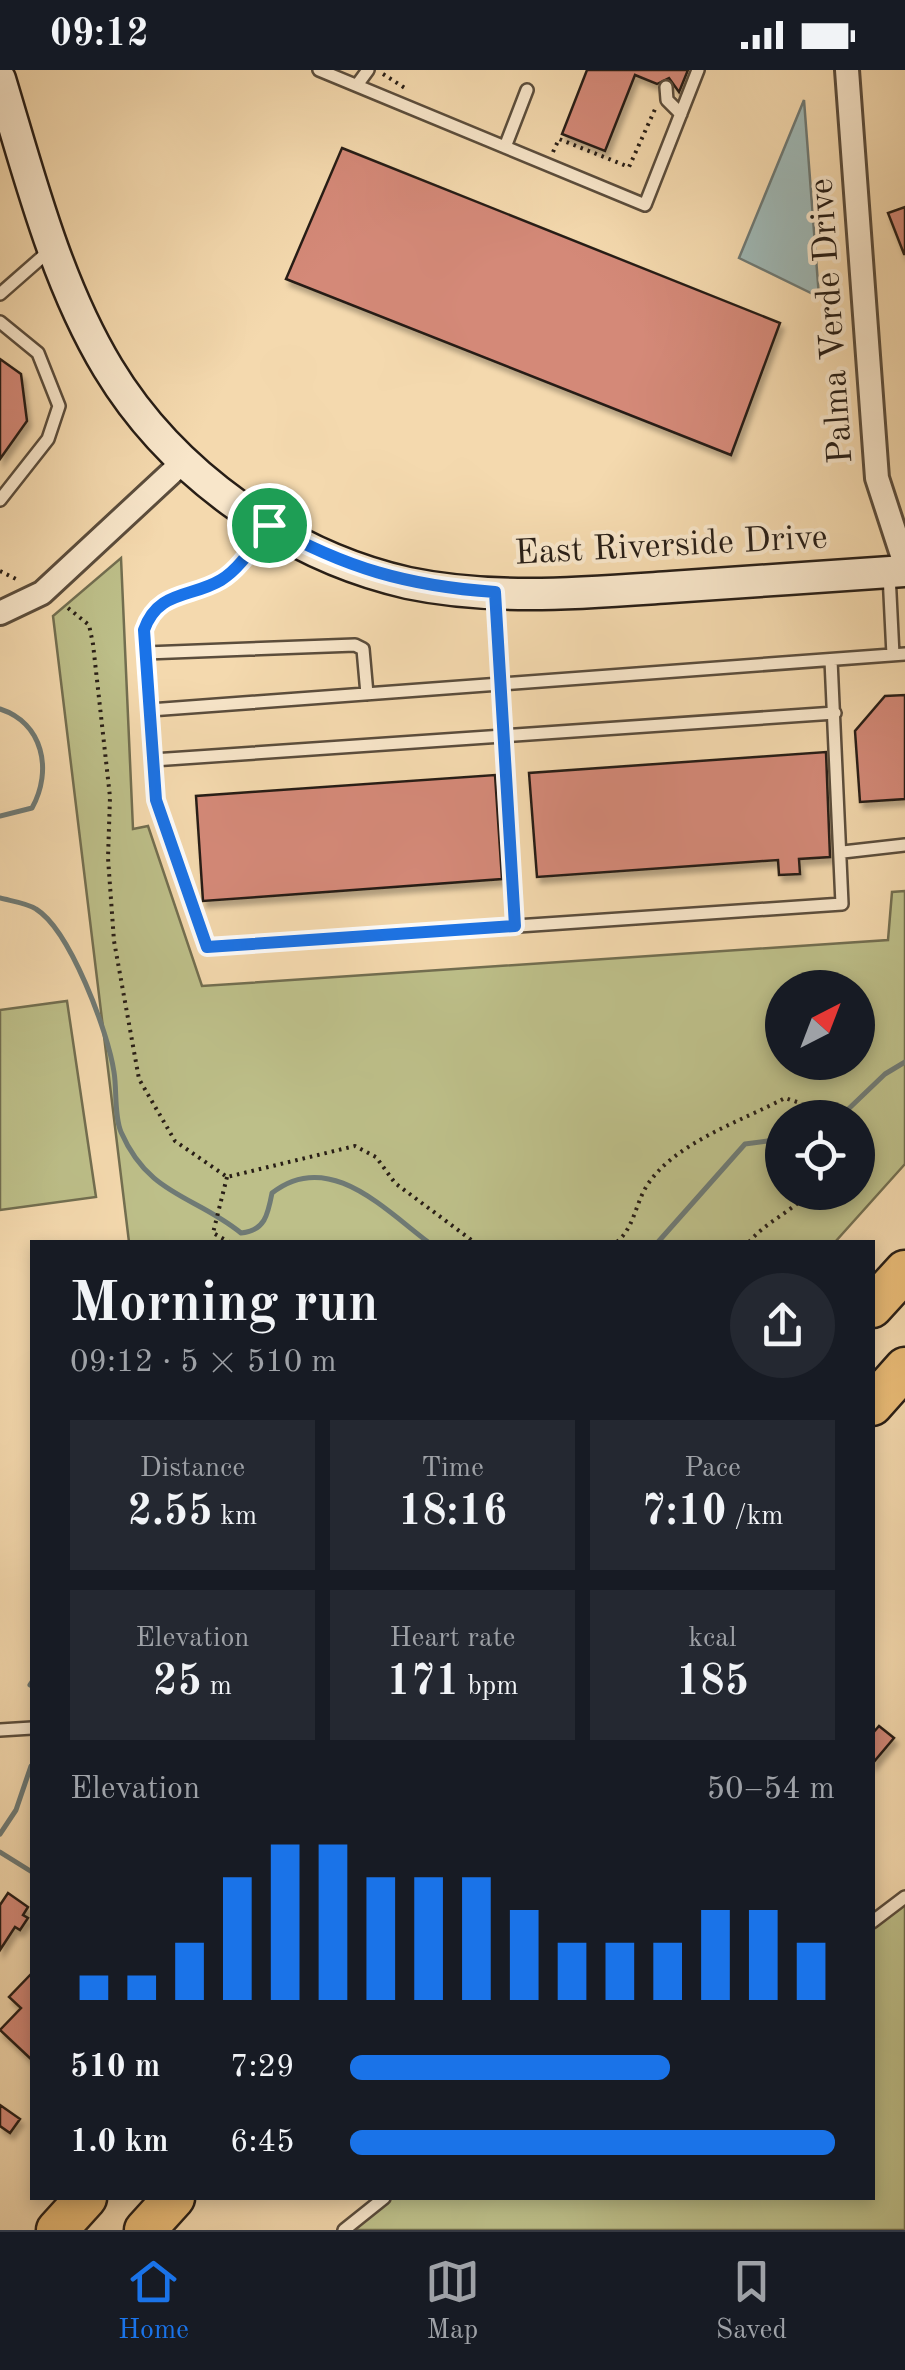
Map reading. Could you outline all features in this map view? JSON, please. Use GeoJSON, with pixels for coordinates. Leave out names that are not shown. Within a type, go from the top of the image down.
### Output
{"type":"FeatureCollection","features":[{"type":"Feature","properties":{"kind":"highway"},"geometry":{"type":"LineString","coordinates":[[875,1304],[905,1271]]}},
{"type":"Feature","properties":{"kind":"highway"},"geometry":{"type":"LineString","coordinates":[[875,1401],[905,1368]]}},
{"type":"Feature","properties":{"kind":"highway"},"geometry":{"type":"LineString","coordinates":[[57,2230],[84,2200]]}},
{"type":"Feature","properties":{"kind":"highway"},"geometry":{"type":"LineString","coordinates":[[146,2230],[172,2200]]}},
{"type":"Feature","properties":{"kind":"main road","name":"East Riverside Drive"},"geometry":{"type":"LineString","coordinates":[[1,85],[54,246],[109,369],[183,462],[269,525],[350,567],[410,583],[495,592],[554,596],[900,569]]}},
{"type":"Feature","properties":{"kind":"street","name":"Palma Verde Drive"},"geometry":{"type":"LineString","coordinates":[[847,70],[877,478],[900,569]]}},
{"type":"Feature","properties":{"kind":"street"},"geometry":{"type":"LineString","coordinates":[[0,613],[42,593],[183,462]]}},
{"type":"Feature","properties":{"kind":"lane"},"geometry":{"type":"LineString","coordinates":[[319,70],[645,205],[698,70]]}},
{"type":"Feature","properties":{"kind":"lane"},"geometry":{"type":"LineString","coordinates":[[357,85],[368,70]]}},
{"type":"Feature","properties":{"kind":"lane"},"geometry":{"type":"LineString","coordinates":[[666,87],[667,100],[681,114]]}},
{"type":"Feature","properties":{"kind":"lane"},"geometry":{"type":"LineString","coordinates":[[505,147],[528,90]]}},
{"type":"Feature","properties":{"kind":"lane"},"geometry":{"type":"LineString","coordinates":[[0,294],[54,246]]}},
{"type":"Feature","properties":{"kind":"lane"},"geometry":{"type":"LineString","coordinates":[[0,322],[38,353],[59,406],[48,438],[0,500]]}},
{"type":"Feature","properties":{"kind":"lane"},"geometry":{"type":"LineString","coordinates":[[269,525],[232,572],[218,582],[162,601],[149,615],[144,630],[156,800],[207,947],[842,904],[843,852],[831,660]]}},
{"type":"Feature","properties":{"kind":"lane"},"geometry":{"type":"LineString","coordinates":[[150,710],[899,655],[900,569]]}},
{"type":"Feature","properties":{"kind":"lane"},"geometry":{"type":"LineString","coordinates":[[495,592],[515,926]]}},
{"type":"Feature","properties":{"kind":"lane"},"geometry":{"type":"LineString","coordinates":[[146,654],[356,645],[363,648],[367,694]]}},
{"type":"Feature","properties":{"kind":"lane"},"geometry":{"type":"LineString","coordinates":[[153,760],[835,713]]}},
{"type":"Feature","properties":{"kind":"lane"},"geometry":{"type":"LineString","coordinates":[[843,852],[905,845]]}},
{"type":"Feature","properties":{"kind":"lane"},"geometry":{"type":"LineString","coordinates":[[0,1730],[30,1728]]}},
{"type":"Feature","properties":{"kind":"lane"},"geometry":{"type":"LineString","coordinates":[[875,1920],[905,1897]]}},
{"type":"Feature","properties":{"kind":"lane"},"geometry":{"type":"LineString","coordinates":[[344,2230],[382,2200]]}},
{"type":"Feature","properties":{"kind":"path"},"geometry":{"type":"LineString","coordinates":[[549,150],[553,152],[559,139],[629,167],[658,104],[654,95]]}},
{"type":"Feature","properties":{"kind":"path"},"geometry":{"type":"LineString","coordinates":[[0,571],[21,582]]}},
{"type":"Feature","properties":{"kind":"path"},"geometry":{"type":"LineString","coordinates":[[68,608],[90,626],[93,644],[110,797],[108,858],[114,940],[139,1079],[175,1141],[227,1177],[356,1146],[376,1157],[394,1183],[471,1240]]}},
{"type":"Feature","properties":{"kind":"path"},"geometry":{"type":"LineString","coordinates":[[619,1240],[647,1186],[667,1164],[696,1144],[765,1109]]}},
{"type":"Feature","properties":{"kind":"path"},"geometry":{"type":"LineString","coordinates":[[225,1240],[213,1233],[227,1177]]}},
{"type":"Feature","properties":{"kind":"path"},"geometry":{"type":"LineString","coordinates":[[751,1240],[762,1227],[793,1210]]}},
{"type":"Feature","properties":{"kind":"green space"},"geometry":{"type":"Polygon","coordinates":[[[121,558],[133,829],[148,826],[202,986],[888,940],[892,892],[905,891],[905,1164],[875,1197],[875,1100],[765,1100],[765,1210],[864,1210],[837,1240],[129,1240],[53,616],[121,558]]]}},
{"type":"Feature","properties":{"kind":"green space"},"geometry":{"type":"Polygon","coordinates":[[[67,1001],[96,1197],[0,1210],[0,1010],[67,1001]]]}},
{"type":"Feature","properties":{"kind":"green space"},"geometry":{"type":"Polygon","coordinates":[[[905,1902],[905,2230],[352,2230],[390,2200],[875,2200],[875,1925],[905,1902]]]}},
{"type":"Feature","properties":{"kind":"water"},"geometry":{"type":"Polygon","coordinates":[[[804,100],[819,297],[739,258],[804,100]]]}},
{"type":"Feature","properties":{"kind":"building"},"geometry":{"type":"Polygon","coordinates":[[[587,70],[688,70],[679,92],[669,78],[657,84],[635,75],[605,151],[562,134],[587,70]]]}},
{"type":"Feature","properties":{"kind":"building"},"geometry":{"type":"Polygon","coordinates":[[[342,148],[780,323],[731,455],[286,279],[342,148]]]}},
{"type":"Feature","properties":{"kind":"building"},"geometry":{"type":"Polygon","coordinates":[[[905,207],[905,254],[904,254],[888,213],[905,207]]]}},
{"type":"Feature","properties":{"kind":"building"},"geometry":{"type":"Polygon","coordinates":[[[0,359],[21,374],[27,421],[0,459],[0,359]]]}},
{"type":"Feature","properties":{"kind":"building"},"geometry":{"type":"Polygon","coordinates":[[[905,695],[905,799],[860,802],[855,731],[885,696],[905,695]]]}},
{"type":"Feature","properties":{"kind":"building"},"geometry":{"type":"Polygon","coordinates":[[[826,752],[830,857],[799,859],[800,874],[779,875],[778,860],[537,877],[529,773],[826,752]]]}},
{"type":"Feature","properties":{"kind":"building"},"geometry":{"type":"Polygon","coordinates":[[[495,775],[502,879],[203,901],[196,796],[495,775]]]}},
{"type":"Feature","properties":{"kind":"building"},"geometry":{"type":"Polygon","coordinates":[[[879,1726],[894,1738],[875,1760],[875,1731],[879,1726]]]}},
{"type":"Feature","properties":{"kind":"building"},"geometry":{"type":"Polygon","coordinates":[[[8,1893],[28,1907],[23,1915],[28,1918],[20,1930],[15,1927],[0,1950],[0,1905],[8,1893]]]}},
{"type":"Feature","properties":{"kind":"building"},"geometry":{"type":"Polygon","coordinates":[[[30,1975],[30,2058],[0,2030],[21,2008],[9,1997],[30,1975]]]}},
{"type":"Feature","properties":{"kind":"building"},"geometry":{"type":"Polygon","coordinates":[[[0,2105],[20,2119],[10,2133],[0,2126],[0,2105]]]}},
{"type":"Feature","properties":{"kind":"waterway"},"geometry":{"type":"LineString","coordinates":[[0,709],[15,716],[35,736],[42,764],[42,778],[32,808],[0,816]]}},
{"type":"Feature","properties":{"kind":"waterway"},"geometry":{"type":"LineString","coordinates":[[0,898],[36,909],[49,920],[74,959],[96,1008],[110,1054],[121,1132],[132,1153],[159,1182],[241,1233],[260,1225],[272,1193],[293,1181],[314,1177],[334,1180],[374,1200],[425,1240]]}},
{"type":"Feature","properties":{"kind":"waterway"},"geometry":{"type":"LineString","coordinates":[[858,1100],[885,1074],[905,1062]]}},
{"type":"Feature","properties":{"kind":"waterway"},"geometry":{"type":"LineString","coordinates":[[660,1240],[745,1144],[765,1141]]}},
{"type":"Feature","properties":{"kind":"waterway"},"geometry":{"type":"LineString","coordinates":[[0,1834],[16,1810],[30,1769]]}},
{"type":"Feature","properties":{"kind":"waterway"},"geometry":{"type":"LineString","coordinates":[[0,1852],[30,1871]]}},
{"type":"Feature","properties":{"kind":"route"},"geometry":{"type":"LineString","coordinates":[[269,525],[350,567],[410,583],[495,592],[515,926],[207,947],[156,800],[144,630],[149,615],[162,601],[218,582],[232,572],[269,525]]}}]}
